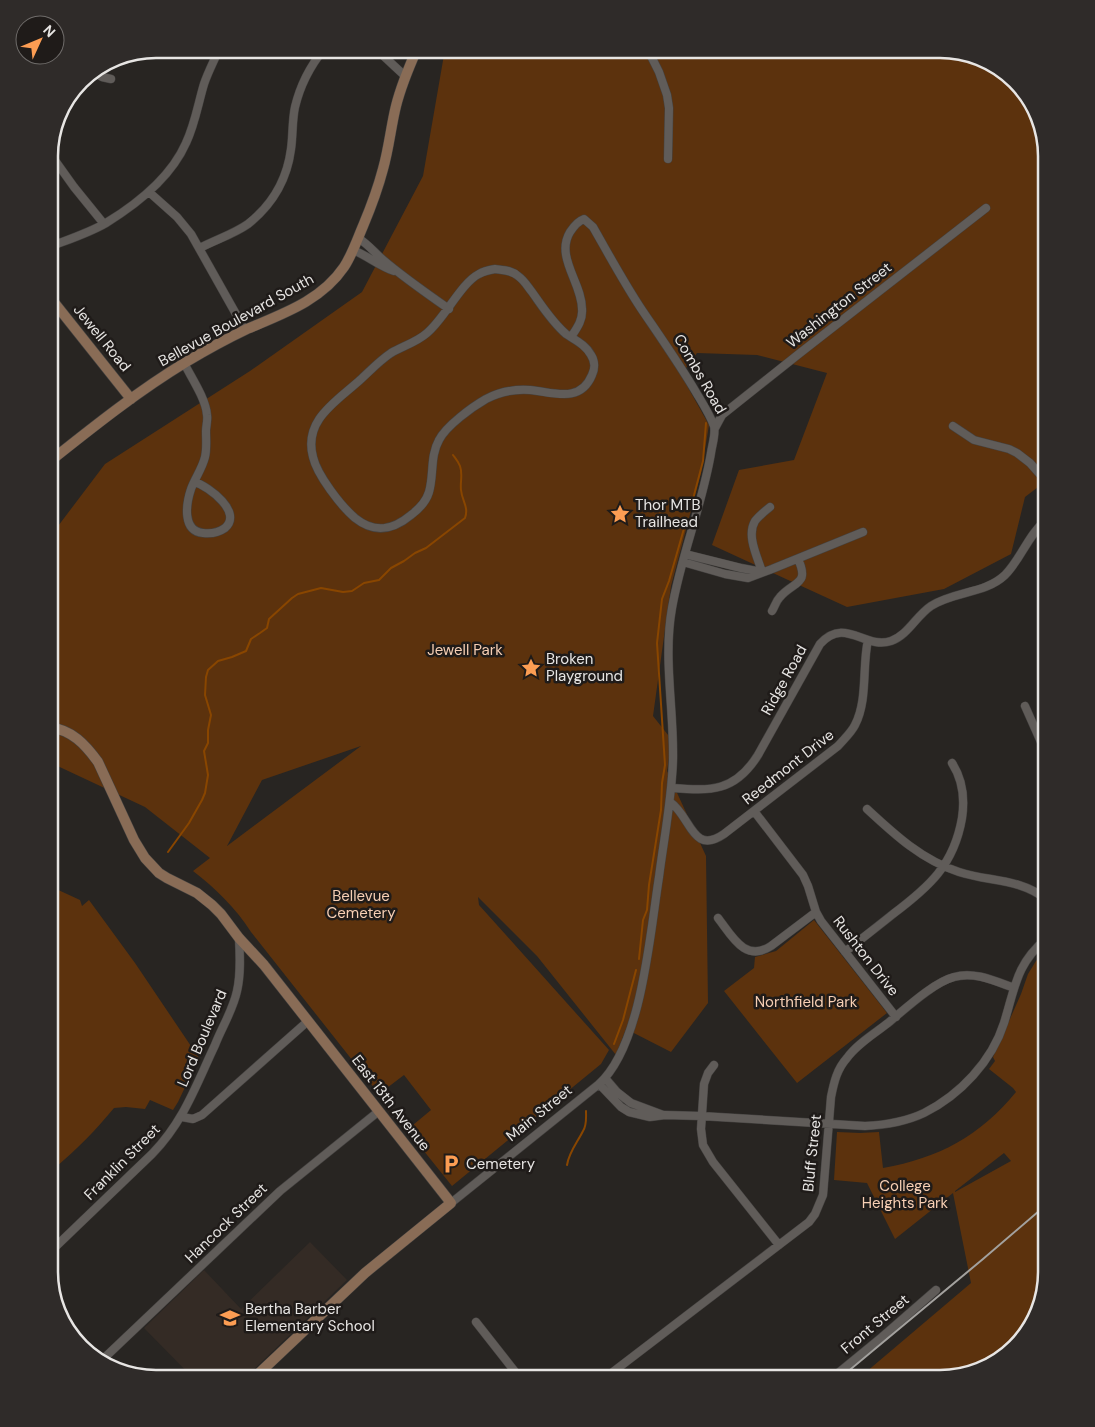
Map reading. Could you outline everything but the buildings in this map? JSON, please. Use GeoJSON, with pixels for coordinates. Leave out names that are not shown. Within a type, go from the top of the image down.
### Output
{"type":"FeatureCollection","features":[{"type":"Feature","properties":{"kind":"street"},"geometry":{"type":"LineString","coordinates":[[58,243],[104,224],[149,192],[172,166],[185,145],[196,120],[204,85],[215,58]]}},
{"type":"Feature","properties":{"kind":"street"},"geometry":{"type":"LineString","coordinates":[[200,248],[246,225],[265,208],[280,188],[286,174],[291,150],[295,109],[299,94],[318,58]]}},
{"type":"Feature","properties":{"kind":"street"},"geometry":{"type":"LineString","coordinates":[[386,58],[405,76]]}},
{"type":"Feature","properties":{"kind":"street","name":"Bellevue Boulevard South"},"geometry":{"type":"LineString","coordinates":[[58,455],[131,399],[184,363],[245,330],[295,308],[317,295],[338,274],[353,250],[382,172],[396,108],[405,76],[413,58]]}},
{"type":"Feature","properties":{"kind":"street"},"geometry":{"type":"LineString","coordinates":[[653,58],[668,95],[668,160]]}},
{"type":"Feature","properties":{"kind":"street"},"geometry":{"type":"LineString","coordinates":[[99,76],[111,79]]}},
{"type":"Feature","properties":{"kind":"street"},"geometry":{"type":"LineString","coordinates":[[58,165],[104,224]]}},
{"type":"Feature","properties":{"kind":"street"},"geometry":{"type":"LineString","coordinates":[[149,192],[177,217],[200,248],[245,330]]}},
{"type":"Feature","properties":{"kind":"street","name":"Washington Street"},"geometry":{"type":"LineString","coordinates":[[715,428],[722,415],[986,208]]}},
{"type":"Feature","properties":{"kind":"street","name":"Combs Road"},"geometry":{"type":"LineString","coordinates":[[571,337],[580,322],[582,301],[570,269],[565,247],[572,228],[576,223],[584,219],[593,227],[641,309],[682,369],[715,428],[702,493],[672,605],[669,632],[673,756],[670,802]]}},
{"type":"Feature","properties":{"kind":"street"},"geometry":{"type":"LineString","coordinates":[[358,238],[424,292],[449,309]]}},
{"type":"Feature","properties":{"kind":"street"},"geometry":{"type":"LineString","coordinates":[[353,250],[367,256],[381,266],[401,274]]}},
{"type":"Feature","properties":{"kind":"street"},"geometry":{"type":"LineString","coordinates":[[486,270],[507,270],[518,275],[555,323],[587,350],[593,359],[592,376],[581,389],[573,394],[514,390],[484,401],[446,430],[439,439],[434,450],[428,493],[422,506],[393,528],[379,529],[365,525],[352,515],[324,480],[316,465],[312,451],[315,427],[326,409],[376,364],[391,353],[428,333],[449,309],[475,276],[486,270]]}},
{"type":"Feature","properties":{"kind":"street","name":"Jewell Road"},"geometry":{"type":"LineString","coordinates":[[58,307],[131,399]]}},
{"type":"Feature","properties":{"kind":"street"},"geometry":{"type":"LineString","coordinates":[[184,363],[204,403],[207,415],[206,456],[195,482],[189,499],[187,517],[190,528],[194,531],[200,533],[220,532],[229,524],[230,514],[222,501],[214,493],[195,482]]}},
{"type":"Feature","properties":{"kind":"street"},"geometry":{"type":"LineString","coordinates":[[953,426],[974,440],[1009,449],[1017,453],[1038,472]]}},
{"type":"Feature","properties":{"kind":"street"},"geometry":{"type":"LineString","coordinates":[[762,572],[752,535],[752,527],[759,516],[770,507]]}},
{"type":"Feature","properties":{"kind":"street","name":"Ridge Road"},"geometry":{"type":"LineString","coordinates":[[672,788],[696,790],[716,788],[729,784],[749,770],[816,650],[824,640],[840,632],[877,642],[890,642],[902,635],[932,605],[951,597],[989,586],[997,581],[1009,570],[1038,529]]}},
{"type":"Feature","properties":{"kind":"street"},"geometry":{"type":"LineString","coordinates":[[683,562],[748,578],[863,532]]}},
{"type":"Feature","properties":{"kind":"street"},"geometry":{"type":"LineString","coordinates":[[685,554],[762,572]]}},
{"type":"Feature","properties":{"kind":"street"},"geometry":{"type":"LineString","coordinates":[[772,611],[780,596],[803,576],[798,559]]}},
{"type":"Feature","properties":{"kind":"street","name":"Reedmont Drive"},"geometry":{"type":"LineString","coordinates":[[670,802],[675,805],[696,836],[708,842],[720,837],[838,746],[852,731],[861,709],[865,652],[868,640]]}},
{"type":"Feature","properties":{"kind":"street"},"geometry":{"type":"LineString","coordinates":[[1025,706],[1038,734]]}},
{"type":"Feature","properties":{"kind":"street"},"geometry":{"type":"LineString","coordinates":[[58,728],[71,734],[92,755],[106,779],[134,840],[151,865],[167,878],[204,898],[221,914],[239,938]]}},
{"type":"Feature","properties":{"kind":"street"},"geometry":{"type":"LineString","coordinates":[[845,952],[917,896],[944,867],[956,839],[963,812],[962,782],[952,763]]}},
{"type":"Feature","properties":{"kind":"street","name":"Main Street"},"geometry":{"type":"LineString","coordinates":[[265,1370],[365,1274],[602,1081],[615,1065],[630,1031],[638,1002],[648,949],[670,802]]}},
{"type":"Feature","properties":{"kind":"street"},"geometry":{"type":"LineString","coordinates":[[868,809],[909,846],[944,867],[973,876],[1022,885],[1038,894]]}},
{"type":"Feature","properties":{"kind":"street","name":"Rushton Drive"},"geometry":{"type":"LineString","coordinates":[[754,811],[803,875],[816,912],[828,930],[896,1017]]}},
{"type":"Feature","properties":{"kind":"street"},"geometry":{"type":"LineString","coordinates":[[718,918],[738,943],[748,951],[760,952],[771,946],[816,912]]}},
{"type":"Feature","properties":{"kind":"street","name":"East 13th Avenue"},"geometry":{"type":"LineString","coordinates":[[239,938],[264,965],[451,1203]]}},
{"type":"Feature","properties":{"kind":"street","name":"Lord Boulevard"},"geometry":{"type":"LineString","coordinates":[[182,1116],[237,992],[240,959],[239,938]]}},
{"type":"Feature","properties":{"kind":"street"},"geometry":{"type":"LineString","coordinates":[[602,1081],[621,1107],[629,1112],[650,1117],[665,1115],[701,1116],[865,1126],[898,1122],[925,1112],[952,1094],[975,1073],[992,1050],[1004,1023],[1018,977],[1025,963],[1038,946]]}},
{"type":"Feature","properties":{"kind":"street","name":"Bluff Street"},"geometry":{"type":"LineString","coordinates":[[615,1370],[809,1222],[823,1195],[831,1096],[834,1083],[842,1064],[854,1050],[929,990],[945,980],[968,975],[978,976],[1014,988]]}},
{"type":"Feature","properties":{"kind":"street"},"geometry":{"type":"LineString","coordinates":[[182,1116],[193,1119],[202,1115],[308,1021]]}},
{"type":"Feature","properties":{"kind":"street"},"geometry":{"type":"LineString","coordinates":[[714,1065],[704,1084],[701,1116],[703,1145],[707,1153],[779,1245]]}},
{"type":"Feature","properties":{"kind":"street","name":"Hancock Street"},"geometry":{"type":"LineString","coordinates":[[106,1356],[280,1191],[378,1112]]}},
{"type":"Feature","properties":{"kind":"street","name":"Franklin Street"},"geometry":{"type":"LineString","coordinates":[[58,1244],[152,1154],[165,1140],[182,1116]]}},
{"type":"Feature","properties":{"kind":"street","name":"Front Street"},"geometry":{"type":"LineString","coordinates":[[842,1370],[936,1290]]}},
{"type":"Feature","properties":{"kind":"street"},"geometry":{"type":"LineString","coordinates":[[476,1322],[514,1370]]}},
{"type":"Feature","properties":{"kind":"shaded area","name":"Bertha Barber Elementary School"},"geometry":{"type":"Polygon","coordinates":[[[310,1242],[347,1280],[253,1370],[185,1370],[144,1328],[204,1270],[241,1309],[310,1242]]]}},
{"type":"Feature","properties":{"kind":"green space"},"geometry":{"type":"Polygon","coordinates":[[[443,58],[959,59],[989,71],[1009,86],[1027,112],[1036,136],[1038,156],[1038,487],[1025,497],[1011,554],[944,589],[847,607],[712,545],[739,470],[794,460],[827,373],[757,355],[697,353],[681,375],[709,425],[701,473],[671,586],[653,716],[672,740],[667,771],[706,856],[708,1003],[671,1052],[626,1029],[616,1055],[537,956],[478,897],[479,905],[609,1050],[601,1064],[452,1186],[407,1130],[431,1110],[404,1075],[379,1094],[239,915],[217,891],[193,871],[210,858],[145,807],[58,766],[58,526],[105,464],[250,371],[362,292],[423,176],[443,58]],[[361,746],[262,780],[227,846],[361,746]]]}},
{"type":"Feature","properties":{"kind":"green space"},"geometry":{"type":"Polygon","coordinates":[[[58,890],[80,900],[82,906],[89,900],[135,963],[199,1058],[173,1110],[150,1100],[145,1109],[114,1108],[58,1165],[58,890]]]}},
{"type":"Feature","properties":{"kind":"green space","name":"Northfield Park"},"geometry":{"type":"Polygon","coordinates":[[[814,920],[887,1013],[797,1083],[724,991],[754,968],[755,957],[776,951],[814,920]]]}},
{"type":"Feature","properties":{"kind":"green space","name":"College Heights Park"},"geometry":{"type":"Polygon","coordinates":[[[1038,959],[1038,1272],[1032,1303],[1021,1326],[1004,1345],[994,1353],[971,1364],[959,1368],[940,1370],[868,1370],[971,1283],[953,1193],[895,1239],[867,1183],[834,1180],[837,1132],[879,1132],[883,1168],[903,1164],[940,1151],[973,1133],[988,1121],[1016,1092],[989,1069],[995,1061],[993,1057],[1028,974],[1038,959]],[[1004,1153],[955,1192],[1011,1161],[1004,1153]]]}},
{"type":"Feature","properties":{"kind":"waterway"},"geometry":{"type":"LineString","coordinates":[[693,499],[703,461],[706,423]]}},
{"type":"Feature","properties":{"kind":"waterway"},"geometry":{"type":"LineString","coordinates":[[168,852],[189,823],[205,793],[208,775],[204,751],[208,743],[211,715],[205,695],[208,670],[218,661],[246,651],[251,639],[267,628],[269,619],[298,594],[321,588],[343,592],[352,591],[364,583],[379,580],[391,568],[426,548],[465,518],[466,507],[461,490],[461,469],[453,455]]}},
{"type":"Feature","properties":{"kind":"waterway"},"geometry":{"type":"LineString","coordinates":[[639,959],[643,920],[647,910],[661,810],[665,765],[657,643],[662,599],[687,518]]}},
{"type":"Feature","properties":{"kind":"waterway"},"geometry":{"type":"LineString","coordinates":[[614,1044],[623,1020],[636,970]]}},
{"type":"Feature","properties":{"kind":"waterway"},"geometry":{"type":"LineString","coordinates":[[567,1165],[571,1152],[585,1126],[586,1111]]}},
{"type":"Feature","properties":{"kind":"railway"},"geometry":{"type":"LineString","coordinates":[[850,1370],[1038,1212]]}},
{"type":"Feature","properties":{"kind":"place","name":"Thor MTB Trailhead"},"geometry":{"type":"Point","coordinates":[620,514]}},
{"type":"Feature","properties":{"kind":"place","name":"Broken Playground"},"geometry":{"type":"Point","coordinates":[531,668]}},
{"type":"Feature","properties":{"kind":"place","name":"Cemetery"},"geometry":{"type":"Point","coordinates":[451,1164]}},
{"type":"Feature","properties":{"kind":"place","name":"Bertha Barber Elementary School"},"geometry":{"type":"Point","coordinates":[230,1318]}},
{"type":"Feature","properties":{"kind":"park label","name":"Jewell Park"},"geometry":{"type":"Point","coordinates":[465,650]}},
{"type":"Feature","properties":{"kind":"park label","name":"Bellevue Cemetery"},"geometry":{"type":"Point","coordinates":[361,904]}}]}
